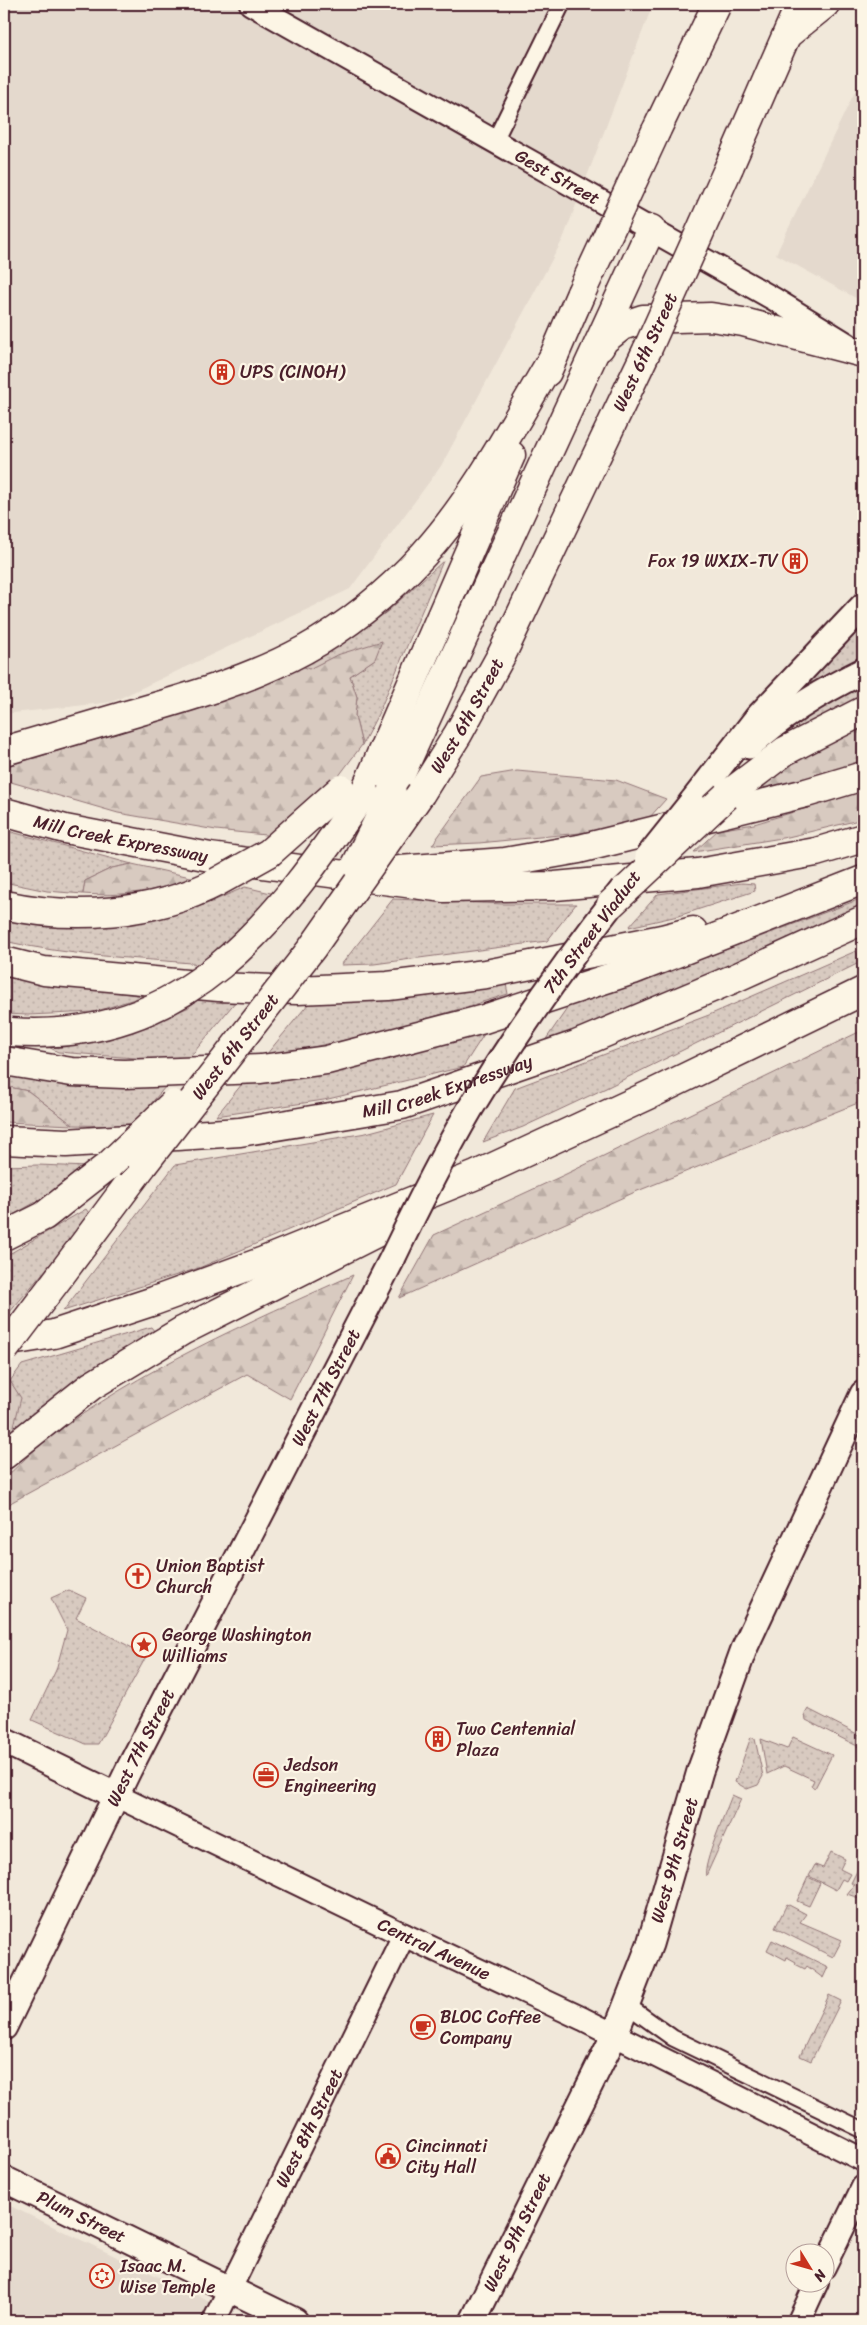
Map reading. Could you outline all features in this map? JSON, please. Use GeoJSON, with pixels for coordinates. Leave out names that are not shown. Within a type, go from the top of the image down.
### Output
{"type":"FeatureCollection","features":[{"type":"Feature","properties":{"kind":"highway"},"geometry":{"type":"LineString","coordinates":[[698,4],[700,36]]}},
{"type":"Feature","properties":{"kind":"highway"},"geometry":{"type":"LineString","coordinates":[[7,1032],[56,1034],[104,1027],[161,1005],[188,989],[245,946],[273,915],[324,851],[353,790],[423,660],[581,293],[700,36],[717,4]]}},
{"type":"Feature","properties":{"kind":"highway","name":"West 6th Street"},"geometry":{"type":"LineString","coordinates":[[4,1350],[143,1165],[312,948],[421,793],[458,734],[502,654],[648,348],[800,4]]}},
{"type":"Feature","properties":{"kind":"highway"},"geometry":{"type":"LineString","coordinates":[[786,35],[825,4]]}},
{"type":"Feature","properties":{"kind":"highway"},"geometry":{"type":"LineString","coordinates":[[312,948],[392,792],[650,229]]}},
{"type":"Feature","properties":{"kind":"highway"},"geometry":{"type":"LineString","coordinates":[[588,364],[604,340],[622,326],[643,319],[711,317],[742,322],[863,353]]}},
{"type":"Feature","properties":{"kind":"highway"},"geometry":{"type":"LineString","coordinates":[[15,748],[177,700],[241,678],[303,651],[334,633],[377,599],[423,555],[445,529],[480,479],[554,356]]}},
{"type":"Feature","properties":{"kind":"highway"},"geometry":{"type":"LineString","coordinates":[[611,904],[726,796],[785,752],[863,711]]}},
{"type":"Feature","properties":{"kind":"highway"},"geometry":{"type":"LineString","coordinates":[[341,874],[506,862],[579,849],[863,776]]}},
{"type":"Feature","properties":{"kind":"highway"},"geometry":{"type":"LineString","coordinates":[[9,905],[82,912],[121,910],[181,897],[217,882],[269,853],[353,790]]}},
{"type":"Feature","properties":{"kind":"highway","name":"Mill Creek Expressway"},"geometry":{"type":"LineString","coordinates":[[4,812],[65,829],[210,857],[444,888],[555,886],[698,873],[816,852],[863,838]]}},
{"type":"Feature","properties":{"kind":"highway"},"geometry":{"type":"LineString","coordinates":[[4,1061],[72,1072],[124,1074],[261,1070],[327,1060],[484,1019],[633,970],[863,880]]}},
{"type":"Feature","properties":{"kind":"highway"},"geometry":{"type":"LineString","coordinates":[[4,961],[44,970],[219,987],[297,990],[388,986],[486,974],[662,940],[804,903]]}},
{"type":"Feature","properties":{"kind":"highway","name":"Mill Creek Expressway"},"geometry":{"type":"LineString","coordinates":[[4,1140],[66,1143],[240,1132],[402,1105],[576,1045],[733,979],[863,920]]}},
{"type":"Feature","properties":{"kind":"highway"},"geometry":{"type":"LineString","coordinates":[[4,1342],[54,1334],[154,1301],[261,1262],[476,1175],[658,1091],[863,991]]}},
{"type":"Feature","properties":{"kind":"highway"},"geometry":{"type":"LineString","coordinates":[[4,1236],[44,1216],[109,1165],[184,1094],[248,1028]]}},
{"type":"Feature","properties":{"kind":"highway"},"geometry":{"type":"LineString","coordinates":[[4,1455],[91,1386],[182,1331],[375,1234],[476,1175]]}},
{"type":"Feature","properties":{"kind":"main road"},"geometry":{"type":"LineString","coordinates":[[692,802],[758,717],[863,606]]}},
{"type":"Feature","properties":{"kind":"main road","name":"7th Street Viaduct"},"geometry":{"type":"LineString","coordinates":[[393,1256],[427,1187],[470,1110],[530,1015],[611,904],[692,802],[756,740],[787,714],[828,688],[863,671]]}},
{"type":"Feature","properties":{"kind":"main road","name":"West 7th Street"},"geometry":{"type":"LineString","coordinates":[[4,2027],[117,1796],[393,1256]]}},
{"type":"Feature","properties":{"kind":"main road","name":"West 9th Street"},"geometry":{"type":"LineString","coordinates":[[472,2321],[627,2005],[650,1944],[680,1834],[705,1757],[744,1649],[863,1394]]}},
{"type":"Feature","properties":{"kind":"main road","name":"Central Avenue"},"geometry":{"type":"LineString","coordinates":[[4,1741],[117,1796]]}},
{"type":"Feature","properties":{"kind":"main road","name":"Plum Street"},"geometry":{"type":"LineString","coordinates":[[4,2179],[294,2321]]}},
{"type":"Feature","properties":{"kind":"street","name":"Gest Street"},"geometry":{"type":"LineString","coordinates":[[251,4],[774,299],[863,353]]}},
{"type":"Feature","properties":{"kind":"street"},"geometry":{"type":"LineString","coordinates":[[494,142],[562,4]]}},
{"type":"Feature","properties":{"kind":"street","name":"Central Avenue"},"geometry":{"type":"LineString","coordinates":[[117,1796],[404,1936],[614,2034],[863,2160]]}},
{"type":"Feature","properties":{"kind":"street","name":"West 8th Street"},"geometry":{"type":"LineString","coordinates":[[214,2321],[404,1936]]}},
{"type":"Feature","properties":{"kind":"street"},"geometry":{"type":"LineString","coordinates":[[627,2005],[673,2038],[863,2130]]}},
{"type":"Feature","properties":{"kind":"street"},"geometry":{"type":"LineString","coordinates":[[834,2246],[863,2187]]}},
{"type":"Feature","properties":{"kind":"street"},"geometry":{"type":"LineString","coordinates":[[799,2321],[812,2292]]}},
{"type":"Feature","properties":{"kind":"shaded area"},"geometry":{"type":"Polygon","coordinates":[[[4,4],[653,4],[563,239],[441,466],[350,589],[112,702],[4,714],[4,4]]]}},
{"type":"Feature","properties":{"kind":"shaded area"},"geometry":{"type":"Polygon","coordinates":[[[863,75],[863,302],[776,254],[863,75]]]}},
{"type":"Feature","properties":{"kind":"shaded area"},"geometry":{"type":"Polygon","coordinates":[[[4,2203],[213,2303],[204,2321],[4,2321],[4,2203]]]}},
{"type":"Feature","properties":{"kind":"green space"},"geometry":{"type":"Polygon","coordinates":[[[443,561],[379,712],[362,745],[355,716],[357,697],[350,676],[375,659],[337,655],[309,670],[302,666],[356,634],[388,611],[443,561]]]}},
{"type":"Feature","properties":{"kind":"green space"},"geometry":{"type":"Polygon","coordinates":[[[863,618],[863,658],[812,684],[805,675],[863,618]]]}},
{"type":"Feature","properties":{"kind":"green space"},"geometry":{"type":"Polygon","coordinates":[[[382,641],[375,659],[350,676],[357,697],[355,716],[362,745],[329,789],[275,836],[216,830],[118,813],[4,780],[4,767],[198,709],[246,692],[302,666],[309,669],[337,655],[382,641]]]}},
{"type":"Feature","properties":{"kind":"green space"},"geometry":{"type":"Polygon","coordinates":[[[863,684],[863,701],[799,729],[795,722],[825,703],[863,684]]]}},
{"type":"Feature","properties":{"kind":"green space"},"geometry":{"type":"Polygon","coordinates":[[[863,725],[863,763],[758,793],[779,770],[829,740],[863,725]]]}},
{"type":"Feature","properties":{"kind":"green space"},"geometry":{"type":"Polygon","coordinates":[[[517,771],[616,780],[666,799],[641,827],[479,843],[432,845],[481,777],[517,771]]]}},
{"type":"Feature","properties":{"kind":"green space"},"geometry":{"type":"Polygon","coordinates":[[[863,791],[863,819],[788,837],[694,852],[718,830],[754,824],[863,791]]]}},
{"type":"Feature","properties":{"kind":"green space"},"geometry":{"type":"Polygon","coordinates":[[[4,830],[132,864],[112,868],[85,881],[83,894],[47,891],[4,882],[4,830]]]}},
{"type":"Feature","properties":{"kind":"green space"},"geometry":{"type":"Polygon","coordinates":[[[132,864],[195,878],[168,886],[126,894],[83,894],[85,881],[112,868],[132,864]]]}},
{"type":"Feature","properties":{"kind":"green space"},"geometry":{"type":"Polygon","coordinates":[[[742,883],[754,884],[755,891],[678,916],[629,927],[658,894],[742,883]]]}},
{"type":"Feature","properties":{"kind":"green space"},"geometry":{"type":"Polygon","coordinates":[[[245,887],[275,894],[202,964],[78,953],[4,941],[4,915],[149,918],[204,905],[245,887]]]}},
{"type":"Feature","properties":{"kind":"green space"},"geometry":{"type":"Polygon","coordinates":[[[863,898],[863,907],[702,979],[542,1045],[573,1000],[680,967],[863,898]]]}},
{"type":"Feature","properties":{"kind":"green space"},"geometry":{"type":"Polygon","coordinates":[[[393,899],[504,904],[576,904],[547,941],[374,964],[341,965],[393,899]]]}},
{"type":"Feature","properties":{"kind":"green space"},"geometry":{"type":"Polygon","coordinates":[[[856,951],[861,962],[606,1088],[523,1127],[483,1142],[515,1088],[709,1015],[856,951]]]}},
{"type":"Feature","properties":{"kind":"green space"},"geometry":{"type":"Polygon","coordinates":[[[4,977],[144,996],[94,1012],[28,1015],[4,1014],[4,977]]]}},
{"type":"Feature","properties":{"kind":"green space"},"geometry":{"type":"Polygon","coordinates":[[[506,984],[508,994],[448,1012],[358,1037],[266,1055],[309,1003],[506,984]]]}},
{"type":"Feature","properties":{"kind":"green space"},"geometry":{"type":"Polygon","coordinates":[[[198,1000],[236,1001],[186,1062],[58,1052],[39,1042],[132,1031],[187,1008],[198,1000]]]}},
{"type":"Feature","properties":{"kind":"green space"},"geometry":{"type":"Polygon","coordinates":[[[488,1028],[463,1067],[324,1100],[216,1116],[242,1084],[272,1080],[488,1028]]]}},
{"type":"Feature","properties":{"kind":"green space"},"geometry":{"type":"Polygon","coordinates":[[[863,1030],[863,1101],[635,1192],[399,1298],[434,1235],[564,1175],[863,1030]]]}},
{"type":"Feature","properties":{"kind":"green space"},"geometry":{"type":"Polygon","coordinates":[[[4,1070],[166,1086],[132,1126],[73,1125],[28,1091],[4,1086],[4,1070]]]}},
{"type":"Feature","properties":{"kind":"green space"},"geometry":{"type":"Polygon","coordinates":[[[4,1086],[28,1091],[73,1125],[4,1122],[4,1086]]]}},
{"type":"Feature","properties":{"kind":"green space"},"geometry":{"type":"Polygon","coordinates":[[[433,1115],[396,1184],[199,1268],[63,1311],[175,1165],[366,1133],[433,1115]]]}},
{"type":"Feature","properties":{"kind":"green space"},"geometry":{"type":"Polygon","coordinates":[[[4,1166],[89,1167],[66,1185],[4,1220],[4,1166]]]}},
{"type":"Feature","properties":{"kind":"green space"},"geometry":{"type":"Polygon","coordinates":[[[86,1209],[91,1216],[4,1319],[4,1257],[86,1209]]]}},
{"type":"Feature","properties":{"kind":"green space"},"geometry":{"type":"Polygon","coordinates":[[[353,1275],[290,1399],[247,1374],[12,1502],[4,1510],[4,1479],[43,1443],[84,1413],[120,1390],[196,1348],[353,1275]]]}},
{"type":"Feature","properties":{"kind":"green space"},"geometry":{"type":"Polygon","coordinates":[[[151,1327],[155,1332],[12,1434],[20,1398],[10,1381],[22,1365],[151,1327]]]}},
{"type":"Feature","properties":{"kind":"green space"},"geometry":{"type":"Polygon","coordinates":[[[10,1381],[21,1398],[12,1434],[4,1442],[4,1390],[10,1381]]]}},
{"type":"Feature","properties":{"kind":"green space"},"geometry":{"type":"Polygon","coordinates":[[[69,1590],[86,1598],[76,1618],[138,1651],[145,1639],[153,1644],[98,1744],[86,1744],[32,1720],[56,1670],[67,1630],[51,1598],[69,1590]]]}},
{"type":"Feature","properties":{"kind":"green space"},"geometry":{"type":"Polygon","coordinates":[[[808,1709],[863,1737],[863,1749],[806,1720],[805,1714],[808,1709]]]}},
{"type":"Feature","properties":{"kind":"green space"},"geometry":{"type":"Polygon","coordinates":[[[751,1737],[755,1739],[763,1776],[758,1785],[747,1789],[735,1782],[751,1737]]]}},
{"type":"Feature","properties":{"kind":"green space"},"geometry":{"type":"Polygon","coordinates":[[[793,1737],[832,1755],[815,1788],[811,1786],[814,1780],[784,1766],[767,1774],[761,1739],[787,1749],[793,1737]]]}},
{"type":"Feature","properties":{"kind":"green space"},"geometry":{"type":"Polygon","coordinates":[[[732,1795],[741,1799],[706,1876],[711,1850],[732,1795]]]}},
{"type":"Feature","properties":{"kind":"green space"},"geometry":{"type":"Polygon","coordinates":[[[831,1852],[845,1859],[840,1869],[850,1874],[846,1881],[842,1879],[836,1890],[809,1876],[815,1865],[823,1868],[831,1852]]]}},
{"type":"Feature","properties":{"kind":"green space"},"geometry":{"type":"Polygon","coordinates":[[[860,1865],[863,1867],[862,1899],[847,1894],[854,1885],[851,1883],[860,1865]]]}},
{"type":"Feature","properties":{"kind":"green space"},"geometry":{"type":"Polygon","coordinates":[[[808,1877],[820,1883],[809,1906],[797,1901],[808,1877]]]}},
{"type":"Feature","properties":{"kind":"green space"},"geometry":{"type":"Polygon","coordinates":[[[787,1904],[806,1914],[800,1922],[842,1940],[833,1957],[775,1928],[787,1904]]]}},
{"type":"Feature","properties":{"kind":"green space"},"geometry":{"type":"Polygon","coordinates":[[[772,1940],[828,1967],[823,1978],[807,1966],[805,1969],[787,1957],[786,1960],[767,1950],[772,1940]]]}},
{"type":"Feature","properties":{"kind":"green space"},"geometry":{"type":"Polygon","coordinates":[[[829,1995],[841,2001],[811,2061],[800,2056],[829,1995]]]}},
{"type":"Feature","properties":{"kind":"place","name":"UPS (CINOH)"},"geometry":{"type":"Point","coordinates":[222,372]}},
{"type":"Feature","properties":{"kind":"place","name":"Fox 19 WXIX-TV"},"geometry":{"type":"Point","coordinates":[795,561]}},
{"type":"Feature","properties":{"kind":"place","name":"Union Baptist Church"},"geometry":{"type":"Point","coordinates":[138,1576]}},
{"type":"Feature","properties":{"kind":"place","name":"George Washington Williams"},"geometry":{"type":"Point","coordinates":[144,1645]}},
{"type":"Feature","properties":{"kind":"place","name":"Two Centennial Plaza"},"geometry":{"type":"Point","coordinates":[438,1739]}},
{"type":"Feature","properties":{"kind":"place","name":"Jedson Engineering"},"geometry":{"type":"Point","coordinates":[266,1775]}},
{"type":"Feature","properties":{"kind":"place","name":"BLOC Coffee Company"},"geometry":{"type":"Point","coordinates":[423,2027]}},
{"type":"Feature","properties":{"kind":"place","name":"Cincinnati City Hall"},"geometry":{"type":"Point","coordinates":[388,2156]}},
{"type":"Feature","properties":{"kind":"place","name":"Isaac M. Wise Temple"},"geometry":{"type":"Point","coordinates":[102,2276]}}]}
